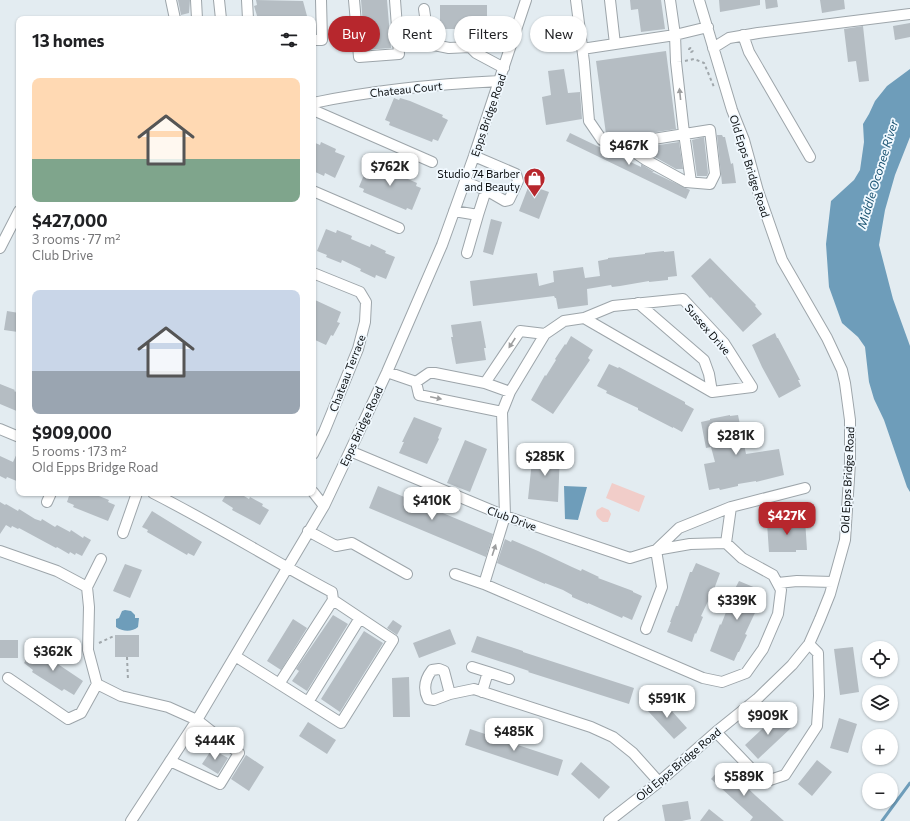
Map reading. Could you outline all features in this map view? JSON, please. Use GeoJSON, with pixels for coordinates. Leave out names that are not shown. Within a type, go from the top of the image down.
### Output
{"type":"FeatureCollection","features":[{"type":"Feature","properties":{"kind":"street"},"geometry":{"type":"LineString","coordinates":[[171,0],[174,16]]}},
{"type":"Feature","properties":{"kind":"street"},"geometry":{"type":"LineString","coordinates":[[196,0],[197,16]]}},
{"type":"Feature","properties":{"kind":"street"},"geometry":{"type":"LineString","coordinates":[[219,0],[221,16]]}},
{"type":"Feature","properties":{"kind":"street"},"geometry":{"type":"LineString","coordinates":[[247,0],[248,16]]}},
{"type":"Feature","properties":{"kind":"street"},"geometry":{"type":"LineString","coordinates":[[316,40],[322,40],[321,0]]}},
{"type":"Feature","properties":{"kind":"street"},"geometry":{"type":"LineString","coordinates":[[354,0],[359,57],[399,54],[395,0]]}},
{"type":"Feature","properties":{"kind":"street","name":"Epps Bridge Road"},"geometry":{"type":"LineString","coordinates":[[131,821],[198,720],[324,506],[387,372],[442,245],[500,81],[526,0]]}},
{"type":"Feature","properties":{"kind":"street"},"geometry":{"type":"LineString","coordinates":[[576,0],[578,16]]}},
{"type":"Feature","properties":{"kind":"street"},"geometry":{"type":"LineString","coordinates":[[610,0],[615,44]]}},
{"type":"Feature","properties":{"kind":"street"},"geometry":{"type":"LineString","coordinates":[[670,0],[684,133],[691,182]]}},
{"type":"Feature","properties":{"kind":"street","name":"Old Epps Bridge Road"},"geometry":{"type":"LineString","coordinates":[[609,821],[659,782],[716,732],[757,699],[792,665],[809,644],[830,594],[845,540],[850,463],[850,420],[842,370],[827,338],[782,260],[758,191],[744,140],[732,110],[699,0]]}},
{"type":"Feature","properties":{"kind":"street"},"geometry":{"type":"LineString","coordinates":[[424,9],[428,44],[449,48],[470,47],[476,53],[504,68]]}},
{"type":"Feature","properties":{"kind":"street"},"geometry":{"type":"LineString","coordinates":[[713,48],[729,38],[743,35],[910,14]]}},
{"type":"Feature","properties":{"kind":"street"},"geometry":{"type":"LineString","coordinates":[[587,47],[615,44],[708,27]]}},
{"type":"Feature","properties":{"kind":"street"},"geometry":{"type":"LineString","coordinates":[[743,35],[749,52],[810,157]]}},
{"type":"Feature","properties":{"kind":"street"},"geometry":{"type":"LineString","coordinates":[[582,52],[589,121],[602,140],[622,144],[710,130],[715,174],[710,184],[686,182],[646,160],[622,144]]}},
{"type":"Feature","properties":{"kind":"street","name":"Chateau Court"},"geometry":{"type":"LineString","coordinates":[[316,102],[347,95],[384,90],[500,81]]}},
{"type":"Feature","properties":{"kind":"street"},"geometry":{"type":"LineString","coordinates":[[316,111],[432,162]]}},
{"type":"Feature","properties":{"kind":"street"},"geometry":{"type":"LineString","coordinates":[[465,182],[486,190],[505,201],[509,200],[518,181],[516,174],[474,156]]}},
{"type":"Feature","properties":{"kind":"street"},"geometry":{"type":"LineString","coordinates":[[468,253],[486,190]]}},
{"type":"Feature","properties":{"kind":"street"},"geometry":{"type":"LineString","coordinates":[[316,192],[399,228]]}},
{"type":"Feature","properties":{"kind":"street"},"geometry":{"type":"LineString","coordinates":[[454,211],[478,215]]}},
{"type":"Feature","properties":{"kind":"street"},"geometry":{"type":"LineString","coordinates":[[0,248],[16,217]]}},
{"type":"Feature","properties":{"kind":"street","name":"Chateau Terrace"},"geometry":{"type":"LineString","coordinates":[[316,274],[360,292],[366,302],[365,322],[358,349],[316,448]]}},
{"type":"Feature","properties":{"kind":"street","name":"Sussex Drive"},"geometry":{"type":"LineString","coordinates":[[502,412],[510,392],[545,334],[564,321],[584,318],[614,306],[638,303],[683,299],[724,343],[752,387],[712,392]]}},
{"type":"Feature","properties":{"kind":"street"},"geometry":{"type":"LineString","coordinates":[[638,303],[704,360],[709,374],[712,392]]}},
{"type":"Feature","properties":{"kind":"street"},"geometry":{"type":"LineString","coordinates":[[584,318],[712,392]]}},
{"type":"Feature","properties":{"kind":"street"},"geometry":{"type":"LineString","coordinates":[[485,383],[520,332],[545,334]]}},
{"type":"Feature","properties":{"kind":"street"},"geometry":{"type":"LineString","coordinates":[[387,372],[416,382]]}},
{"type":"Feature","properties":{"kind":"street"},"geometry":{"type":"LineString","coordinates":[[416,382],[429,372],[485,383],[510,392]]}},
{"type":"Feature","properties":{"kind":"street"},"geometry":{"type":"LineString","coordinates":[[416,382],[419,395],[502,412],[505,516],[484,584]]}},
{"type":"Feature","properties":{"kind":"street"},"geometry":{"type":"LineString","coordinates":[[0,429],[16,435]]}},
{"type":"Feature","properties":{"kind":"street","name":"Club Drive"},"geometry":{"type":"LineString","coordinates":[[350,451],[505,516],[630,558],[656,550],[690,544],[726,543]]}},
{"type":"Feature","properties":{"kind":"street","name":"Club Drive"},"geometry":{"type":"LineString","coordinates":[[656,550],[679,528],[731,507],[805,488]]}},
{"type":"Feature","properties":{"kind":"street"},"geometry":{"type":"LineString","coordinates":[[123,533],[136,496]]}},
{"type":"Feature","properties":{"kind":"street"},"geometry":{"type":"LineString","coordinates":[[160,496],[332,592],[333,600],[280,684]]}},
{"type":"Feature","properties":{"kind":"street"},"geometry":{"type":"LineString","coordinates":[[316,496],[324,506]]}},
{"type":"Feature","properties":{"kind":"street"},"geometry":{"type":"LineString","coordinates":[[455,574],[484,584],[703,678],[722,682],[746,673],[763,649],[778,614],[781,590],[773,575],[742,558],[726,543],[731,507]]}},
{"type":"Feature","properties":{"kind":"street"},"geometry":{"type":"LineString","coordinates":[[308,531],[336,546],[352,543],[407,574]]}},
{"type":"Feature","properties":{"kind":"street"},"geometry":{"type":"LineString","coordinates":[[646,629],[662,587],[656,550]]}},
{"type":"Feature","properties":{"kind":"street"},"geometry":{"type":"LineString","coordinates":[[0,551],[57,571],[87,586]]}},
{"type":"Feature","properties":{"kind":"street"},"geometry":{"type":"LineString","coordinates":[[8,678],[68,719],[80,713],[97,684],[88,650],[89,607],[87,586],[100,559]]}},
{"type":"Feature","properties":{"kind":"street"},"geometry":{"type":"LineString","coordinates":[[778,583],[797,581],[833,582]]}},
{"type":"Feature","properties":{"kind":"street"},"geometry":{"type":"LineString","coordinates":[[235,656],[341,723],[393,640],[333,600]]}},
{"type":"Feature","properties":{"kind":"street"},"geometry":{"type":"LineString","coordinates":[[308,702],[360,618]]}},
{"type":"Feature","properties":{"kind":"street"},"geometry":{"type":"LineString","coordinates":[[716,732],[764,782],[786,775],[817,726],[819,696],[818,653],[809,644]]}},
{"type":"Feature","properties":{"kind":"street"},"geometry":{"type":"LineString","coordinates":[[472,667],[509,679]]}},
{"type":"Feature","properties":{"kind":"street"},"geometry":{"type":"LineString","coordinates":[[482,692],[488,672]]}},
{"type":"Feature","properties":{"kind":"street"},"geometry":{"type":"LineString","coordinates":[[97,684],[121,696],[168,707],[198,720],[239,752],[220,784],[170,761]]}},
{"type":"Feature","properties":{"kind":"street"},"geometry":{"type":"LineString","coordinates":[[450,694],[474,690],[590,727],[613,737],[633,753],[659,782]]}},
{"type":"Feature","properties":{"kind":"path"},"geometry":{"type":"LineString","coordinates":[[685,61],[694,59],[704,63],[714,87],[719,85]]}},
{"type":"Feature","properties":{"kind":"path"},"geometry":{"type":"LineString","coordinates":[[99,643],[114,636]]}},
{"type":"Feature","properties":{"kind":"path"},"geometry":{"type":"LineString","coordinates":[[127,657],[128,680]]}},
{"type":"Feature","properties":{"kind":"shaded area"},"geometry":{"type":"Polygon","coordinates":[[[612,483],[645,496],[639,512],[606,498],[612,483]]]}},
{"type":"Feature","properties":{"kind":"shaded area"},"geometry":{"type":"Polygon","coordinates":[[[602,507],[609,510],[611,514],[608,522],[603,522],[597,516],[597,510],[602,507]]]}},
{"type":"Feature","properties":{"kind":"water","name":"Middle Oconee River"},"geometry":{"type":"Polygon","coordinates":[[[910,69],[910,137],[895,175],[885,210],[879,245],[893,299],[910,346],[910,492],[884,420],[874,399],[869,382],[865,347],[858,337],[842,323],[829,287],[826,244],[831,201],[854,180],[860,170],[864,142],[863,124],[875,101],[887,86],[910,69]]]}},
{"type":"Feature","properties":{"kind":"water"},"geometry":{"type":"Polygon","coordinates":[[[564,486],[587,487],[578,520],[565,519],[564,486]]]}},
{"type":"Feature","properties":{"kind":"water"},"geometry":{"type":"Polygon","coordinates":[[[122,611],[131,611],[135,615],[135,618],[139,618],[138,627],[136,629],[124,631],[116,627],[116,619],[119,618],[122,611]]]}},
{"type":"Feature","properties":{"kind":"building"},"geometry":{"type":"Polygon","coordinates":[[[178,0],[190,0],[189,13],[181,15],[178,0]]]}},
{"type":"Feature","properties":{"kind":"building"},"geometry":{"type":"Polygon","coordinates":[[[256,0],[303,1],[307,16],[257,16],[254,6],[257,5],[256,0]]]}},
{"type":"Feature","properties":{"kind":"building"},"geometry":{"type":"Polygon","coordinates":[[[361,0],[387,0],[388,48],[380,49],[380,16],[362,16],[361,0]]]}},
{"type":"Feature","properties":{"kind":"building"},"geometry":{"type":"Polygon","coordinates":[[[630,0],[661,0],[665,29],[641,32],[638,9],[631,10],[630,0]]]}},
{"type":"Feature","properties":{"kind":"building"},"geometry":{"type":"Polygon","coordinates":[[[719,0],[760,0],[760,5],[720,12],[719,0]]]}},
{"type":"Feature","properties":{"kind":"building"},"geometry":{"type":"Polygon","coordinates":[[[765,0],[777,0],[778,7],[766,9],[765,0]]]}},
{"type":"Feature","properties":{"kind":"building"},"geometry":{"type":"Polygon","coordinates":[[[820,0],[844,0],[845,9],[822,13],[820,0]]]}},
{"type":"Feature","properties":{"kind":"building"},"geometry":{"type":"Polygon","coordinates":[[[440,5],[487,5],[487,16],[454,16],[454,29],[446,29],[446,16],[440,16],[440,5]]]}},
{"type":"Feature","properties":{"kind":"building"},"geometry":{"type":"Polygon","coordinates":[[[910,23],[910,37],[895,40],[893,26],[910,23]]]}},
{"type":"Feature","properties":{"kind":"building"},"geometry":{"type":"Polygon","coordinates":[[[863,26],[869,81],[859,82],[856,61],[848,62],[844,29],[863,26]]]}},
{"type":"Feature","properties":{"kind":"building"},"geometry":{"type":"Polygon","coordinates":[[[666,51],[676,129],[637,135],[617,136],[606,134],[596,61],[666,51]]]}},
{"type":"Feature","properties":{"kind":"building"},"geometry":{"type":"Polygon","coordinates":[[[564,69],[568,93],[580,92],[582,119],[546,125],[542,97],[551,95],[548,71],[564,69]]]}},
{"type":"Feature","properties":{"kind":"building"},"geometry":{"type":"Polygon","coordinates":[[[394,98],[410,101],[443,115],[442,117],[448,120],[438,141],[433,139],[432,142],[389,125],[390,122],[385,120],[394,98]]]}},
{"type":"Feature","properties":{"kind":"building"},"geometry":{"type":"Polygon","coordinates":[[[570,133],[641,167],[641,164],[654,172],[652,172],[690,190],[686,199],[566,141],[570,133]]]}},
{"type":"Feature","properties":{"kind":"building"},"geometry":{"type":"Polygon","coordinates":[[[717,135],[722,135],[725,137],[731,164],[733,163],[736,183],[722,184],[717,135]]]}},
{"type":"Feature","properties":{"kind":"building"},"geometry":{"type":"Polygon","coordinates":[[[704,137],[708,173],[707,176],[697,176],[692,140],[704,137]]]}},
{"type":"Feature","properties":{"kind":"building"},"geometry":{"type":"Polygon","coordinates":[[[321,142],[336,149],[335,152],[345,156],[335,178],[325,173],[324,176],[316,172],[316,143],[320,145],[321,142]]]}},
{"type":"Feature","properties":{"kind":"building"},"geometry":{"type":"Polygon","coordinates":[[[679,142],[683,169],[676,169],[639,148],[679,142]]]}},
{"type":"Feature","properties":{"kind":"building"},"geometry":{"type":"Polygon","coordinates":[[[368,165],[374,167],[375,165],[417,183],[416,186],[421,188],[412,210],[407,208],[406,210],[363,192],[364,189],[359,187],[368,165]]]}},
{"type":"Feature","properties":{"kind":"building","name":"Studio 74 Barber and Beauty"},"geometry":{"type":"Polygon","coordinates":[[[529,185],[549,192],[539,219],[519,211],[529,185]]]}},
{"type":"Feature","properties":{"kind":"building"},"geometry":{"type":"Polygon","coordinates":[[[491,219],[502,222],[493,255],[483,252],[491,219]]]}},
{"type":"Feature","properties":{"kind":"building"},"geometry":{"type":"Polygon","coordinates":[[[326,229],[336,233],[337,230],[352,236],[351,239],[370,247],[371,244],[386,251],[385,253],[395,257],[386,279],[376,275],[375,278],[342,260],[341,263],[326,257],[327,255],[317,251],[326,229]]]}},
{"type":"Feature","properties":{"kind":"building"},"geometry":{"type":"Polygon","coordinates":[[[674,251],[677,276],[668,277],[668,280],[649,281],[612,287],[611,285],[587,289],[588,305],[558,309],[556,298],[554,296],[473,306],[470,281],[537,273],[539,286],[554,282],[553,271],[583,267],[585,278],[600,276],[598,261],[608,258],[674,251]]]}},
{"type":"Feature","properties":{"kind":"building"},"geometry":{"type":"Polygon","coordinates":[[[710,258],[756,305],[755,306],[762,314],[743,332],[691,276],[710,258]]]}},
{"type":"Feature","properties":{"kind":"building"},"geometry":{"type":"Polygon","coordinates":[[[316,300],[341,312],[337,322],[340,323],[326,345],[316,340],[316,300]]]}},
{"type":"Feature","properties":{"kind":"building"},"geometry":{"type":"Polygon","coordinates":[[[7,311],[16,312],[16,332],[4,330],[7,311]]]}},
{"type":"Feature","properties":{"kind":"building"},"geometry":{"type":"Polygon","coordinates":[[[481,321],[486,348],[484,348],[486,360],[456,364],[451,337],[453,337],[451,325],[481,321]]]}},
{"type":"Feature","properties":{"kind":"building"},"geometry":{"type":"Polygon","coordinates":[[[775,333],[800,380],[798,380],[801,386],[779,398],[752,345],[775,333]]]}},
{"type":"Feature","properties":{"kind":"building"},"geometry":{"type":"Polygon","coordinates":[[[571,336],[593,350],[588,358],[590,360],[553,414],[531,400],[545,375],[546,376],[556,360],[555,359],[571,336]]]}},
{"type":"Feature","properties":{"kind":"building"},"geometry":{"type":"Polygon","coordinates":[[[609,364],[618,368],[619,367],[685,402],[685,404],[694,409],[682,432],[638,410],[638,408],[606,393],[607,391],[597,386],[609,364]]]}},
{"type":"Feature","properties":{"kind":"building"},"geometry":{"type":"Polygon","coordinates":[[[0,384],[15,390],[16,411],[0,404],[0,384]]]}},
{"type":"Feature","properties":{"kind":"building"},"geometry":{"type":"Polygon","coordinates":[[[730,415],[738,415],[746,454],[779,449],[784,475],[756,482],[738,484],[738,486],[720,490],[719,488],[709,490],[704,464],[715,462],[711,447],[706,448],[701,422],[730,415]]]}},
{"type":"Feature","properties":{"kind":"building"},"geometry":{"type":"Polygon","coordinates":[[[414,417],[442,428],[438,438],[439,439],[427,464],[399,453],[404,442],[402,442],[414,417]]]}},
{"type":"Feature","properties":{"kind":"building"},"geometry":{"type":"Polygon","coordinates":[[[465,440],[487,449],[470,492],[447,483],[465,440]]]}},
{"type":"Feature","properties":{"kind":"building"},"geometry":{"type":"Polygon","coordinates":[[[533,451],[560,453],[558,502],[528,499],[533,451]]]}},
{"type":"Feature","properties":{"kind":"building"},"geometry":{"type":"Polygon","coordinates":[[[0,456],[13,462],[16,456],[16,481],[0,476],[0,456]]]}},
{"type":"Feature","properties":{"kind":"building"},"geometry":{"type":"Polygon","coordinates":[[[378,486],[493,534],[486,557],[369,508],[378,486]]]}},
{"type":"Feature","properties":{"kind":"building"},"geometry":{"type":"Polygon","coordinates":[[[69,496],[99,496],[109,500],[108,502],[115,505],[108,521],[73,507],[74,505],[67,502],[69,496]]]}},
{"type":"Feature","properties":{"kind":"building"},"geometry":{"type":"Polygon","coordinates":[[[225,496],[244,496],[249,499],[250,497],[263,504],[262,506],[269,510],[260,525],[232,510],[233,508],[222,501],[225,496]]]}},
{"type":"Feature","properties":{"kind":"building"},"geometry":{"type":"Polygon","coordinates":[[[0,502],[18,511],[19,509],[35,519],[41,521],[42,519],[55,527],[57,525],[70,532],[71,530],[83,538],[84,536],[91,540],[82,556],[76,553],[75,555],[70,552],[69,554],[19,528],[18,529],[12,526],[11,528],[6,525],[0,534],[0,502]]]}},
{"type":"Feature","properties":{"kind":"building"},"geometry":{"type":"Polygon","coordinates":[[[152,511],[202,542],[194,556],[188,553],[187,555],[147,532],[148,530],[142,527],[152,511]]]}},
{"type":"Feature","properties":{"kind":"building"},"geometry":{"type":"Polygon","coordinates":[[[794,518],[794,520],[805,519],[807,550],[796,550],[796,552],[769,552],[767,523],[794,518]]]}},
{"type":"Feature","properties":{"kind":"building"},"geometry":{"type":"Polygon","coordinates":[[[505,539],[511,542],[512,540],[581,571],[582,569],[599,577],[598,578],[633,591],[642,596],[632,620],[623,616],[622,618],[588,604],[572,597],[572,595],[563,590],[545,584],[497,563],[505,539]]]}},
{"type":"Feature","properties":{"kind":"building"},"geometry":{"type":"Polygon","coordinates":[[[696,563],[720,573],[710,600],[709,599],[701,616],[703,617],[692,642],[667,632],[690,572],[692,572],[696,563]]]}},
{"type":"Feature","properties":{"kind":"building"},"geometry":{"type":"Polygon","coordinates":[[[125,564],[142,570],[130,598],[113,591],[125,564]]]}},
{"type":"Feature","properties":{"kind":"building"},"geometry":{"type":"Polygon","coordinates":[[[739,581],[763,591],[759,600],[761,600],[745,634],[747,635],[734,661],[710,651],[728,607],[726,606],[739,581]]]}},
{"type":"Feature","properties":{"kind":"building"},"geometry":{"type":"Polygon","coordinates":[[[333,615],[348,624],[307,691],[292,681],[299,671],[296,669],[333,615]]]}},
{"type":"Feature","properties":{"kind":"building"},"geometry":{"type":"Polygon","coordinates":[[[293,619],[307,628],[281,670],[267,661],[293,619]]]}},
{"type":"Feature","properties":{"kind":"building"},"geometry":{"type":"Polygon","coordinates":[[[393,620],[402,626],[397,635],[387,628],[393,620]]]}},
{"type":"Feature","properties":{"kind":"building"},"geometry":{"type":"Polygon","coordinates":[[[450,629],[456,644],[419,658],[413,643],[450,629]]]}},
{"type":"Feature","properties":{"kind":"building"},"geometry":{"type":"Polygon","coordinates":[[[364,631],[383,643],[340,712],[321,699],[364,631]]]}},
{"type":"Feature","properties":{"kind":"building"},"geometry":{"type":"Polygon","coordinates":[[[115,635],[139,635],[139,657],[115,657],[115,635]]]}},
{"type":"Feature","properties":{"kind":"building"},"geometry":{"type":"Polygon","coordinates":[[[477,636],[634,688],[629,704],[471,652],[477,636]]]}},
{"type":"Feature","properties":{"kind":"building"},"geometry":{"type":"Polygon","coordinates":[[[0,640],[18,640],[18,658],[0,658],[0,640]]]}},
{"type":"Feature","properties":{"kind":"building"},"geometry":{"type":"Polygon","coordinates":[[[853,647],[859,692],[840,695],[834,649],[853,647]]]}},
{"type":"Feature","properties":{"kind":"building"},"geometry":{"type":"Polygon","coordinates":[[[34,648],[83,681],[74,695],[64,689],[62,691],[32,672],[33,670],[24,663],[34,648]]]}},
{"type":"Feature","properties":{"kind":"building"},"geometry":{"type":"Polygon","coordinates":[[[409,677],[410,717],[393,717],[392,678],[409,677]]]}},
{"type":"Feature","properties":{"kind":"building"},"geometry":{"type":"Polygon","coordinates":[[[661,699],[687,728],[674,739],[648,711],[661,699]]]}},
{"type":"Feature","properties":{"kind":"building"},"geometry":{"type":"Polygon","coordinates":[[[778,714],[791,728],[758,759],[745,745],[778,714]]]}},
{"type":"Feature","properties":{"kind":"building"},"geometry":{"type":"Polygon","coordinates":[[[839,718],[857,724],[848,753],[830,748],[839,718]]]}},
{"type":"Feature","properties":{"kind":"building"},"geometry":{"type":"Polygon","coordinates":[[[308,722],[336,740],[327,754],[299,736],[308,722]]]}},
{"type":"Feature","properties":{"kind":"building"},"geometry":{"type":"Polygon","coordinates":[[[470,729],[563,760],[558,776],[465,745],[470,729]]]}},
{"type":"Feature","properties":{"kind":"building"},"geometry":{"type":"Polygon","coordinates":[[[212,749],[228,758],[218,774],[202,764],[212,749]]]}},
{"type":"Feature","properties":{"kind":"building"},"geometry":{"type":"Polygon","coordinates":[[[246,755],[264,767],[249,791],[231,779],[246,755]]]}},
{"type":"Feature","properties":{"kind":"building"},"geometry":{"type":"Polygon","coordinates":[[[817,760],[832,772],[812,796],[798,784],[817,760]]]}},
{"type":"Feature","properties":{"kind":"building"},"geometry":{"type":"Polygon","coordinates":[[[581,762],[610,787],[599,799],[571,774],[581,762]]]}},
{"type":"Feature","properties":{"kind":"building"},"geometry":{"type":"Polygon","coordinates":[[[723,765],[784,821],[750,821],[753,817],[711,779],[723,765]]]}},
{"type":"Feature","properties":{"kind":"building"},"geometry":{"type":"Polygon","coordinates":[[[688,801],[691,819],[682,821],[665,821],[662,805],[688,801]]]}},
{"type":"Feature","properties":{"kind":"building"},"geometry":{"type":"Polygon","coordinates":[[[709,809],[724,821],[700,821],[709,809]]]}},
{"type":"Feature","properties":{"kind":"waterway"},"geometry":{"type":"LineString","coordinates":[[882,821],[910,783]]}},
{"type":"Feature","properties":{"kind":"place","name":"Studio 74 Barber and Beauty"},"geometry":{"type":"Point","coordinates":[535,198]}}]}
